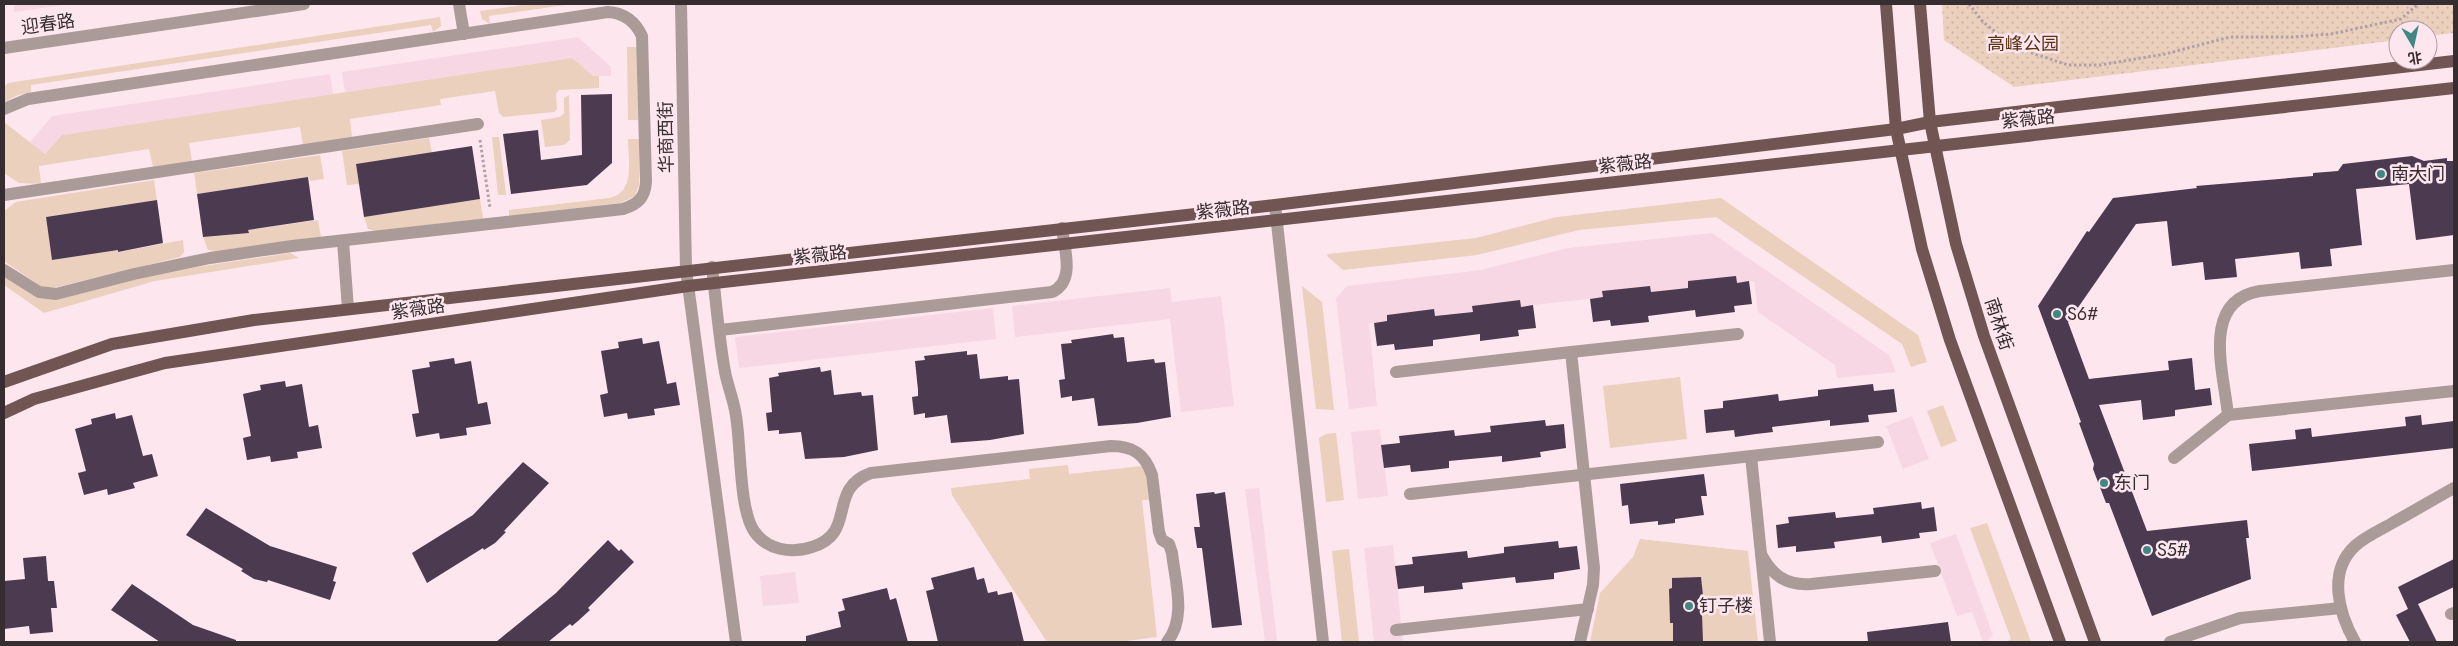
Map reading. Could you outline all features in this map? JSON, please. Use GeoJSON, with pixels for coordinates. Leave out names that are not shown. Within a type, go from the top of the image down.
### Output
{"type":"FeatureCollection","features":[{"type":"Feature","properties":{"kind":"main road"},"geometry":{"type":"LineString","coordinates":[[1886,4],[1896,129],[1922,249],[1950,340],[2060,642]]}},
{"type":"Feature","properties":{"kind":"main road","name":"南林街"},"geometry":{"type":"LineString","coordinates":[[1920,4],[1930,122],[1956,244],[1984,336],[2095,642]]}},
{"type":"Feature","properties":{"kind":"main road","name":"紫薇路"},"geometry":{"type":"LineString","coordinates":[[4,382],[112,344],[254,320],[1275,205],[1896,129],[1930,122],[2454,62]]}},
{"type":"Feature","properties":{"kind":"main road","name":"紫薇路"},"geometry":{"type":"LineString","coordinates":[[4,412],[34,399],[165,363],[688,286],[2454,88]]}},
{"type":"Feature","properties":{"kind":"street","name":"迎春路"},"geometry":{"type":"LineString","coordinates":[[4,48],[304,4]]}},
{"type":"Feature","properties":{"kind":"street"},"geometry":{"type":"LineString","coordinates":[[459,4],[464,34]]}},
{"type":"Feature","properties":{"kind":"street","name":"华商西街"},"geometry":{"type":"LineString","coordinates":[[681,4],[686,270],[736,642]]}},
{"type":"Feature","properties":{"kind":"street"},"geometry":{"type":"LineString","coordinates":[[4,109],[28,99],[608,12],[625,16],[634,23],[642,36],[646,182],[642,199],[634,205],[623,209],[343,240],[210,258],[134,274],[56,294],[39,292],[4,270]]}},
{"type":"Feature","properties":{"kind":"street"},"geometry":{"type":"LineString","coordinates":[[4,195],[478,124]]}},
{"type":"Feature","properties":{"kind":"street"},"geometry":{"type":"LineString","coordinates":[[1275,205],[1323,642]]}},
{"type":"Feature","properties":{"kind":"street"},"geometry":{"type":"LineString","coordinates":[[720,330],[1052,292],[1062,286],[1067,275],[1062,228]]}},
{"type":"Feature","properties":{"kind":"street"},"geometry":{"type":"LineString","coordinates":[[343,240],[348,309]]}},
{"type":"Feature","properties":{"kind":"street"},"geometry":{"type":"LineString","coordinates":[[712,267],[725,371],[736,416],[747,511],[754,531],[765,543],[781,550],[803,550],[822,544],[839,526],[846,493],[852,484],[871,473],[1111,446],[1132,448],[1140,453],[1149,466],[1152,475],[1159,532],[1162,540],[1169,544],[1172,552],[1179,614],[1177,624],[1167,642]]}},
{"type":"Feature","properties":{"kind":"street"},"geometry":{"type":"LineString","coordinates":[[2228,415],[2220,328],[2227,309],[2240,298],[2249,293],[2260,291],[2454,270]]}},
{"type":"Feature","properties":{"kind":"street"},"geometry":{"type":"LineString","coordinates":[[1396,372],[1738,334]]}},
{"type":"Feature","properties":{"kind":"street"},"geometry":{"type":"LineString","coordinates":[[1571,352],[1594,568],[1588,609],[1580,642]]}},
{"type":"Feature","properties":{"kind":"street"},"geometry":{"type":"LineString","coordinates":[[2174,458],[2228,415],[2454,391]]}},
{"type":"Feature","properties":{"kind":"street"},"geometry":{"type":"LineString","coordinates":[[1410,494],[1878,442]]}},
{"type":"Feature","properties":{"kind":"street"},"geometry":{"type":"LineString","coordinates":[[1751,456],[1770,642]]}},
{"type":"Feature","properties":{"kind":"street"},"geometry":{"type":"LineString","coordinates":[[2355,642],[2343,621],[2339,573],[2353,548],[2453,489]]}},
{"type":"Feature","properties":{"kind":"street"},"geometry":{"type":"LineString","coordinates":[[1761,554],[1774,573],[1793,584],[1804,585],[1935,571]]}},
{"type":"Feature","properties":{"kind":"street"},"geometry":{"type":"LineString","coordinates":[[2170,642],[2240,618],[2341,608]]}},
{"type":"Feature","properties":{"kind":"street"},"geometry":{"type":"LineString","coordinates":[[1396,630],[1588,609]]}},
{"type":"Feature","properties":{"kind":"path"},"geometry":{"type":"LineString","coordinates":[[1970,4],[1983,22],[2003,38],[2029,52],[2068,65],[2100,65],[2182,50],[2230,37],[2292,37],[2331,34],[2401,19],[2413,11],[2418,4]]}},
{"type":"Feature","properties":{"kind":"path"},"geometry":{"type":"LineString","coordinates":[[478,124],[492,223]]}},
{"type":"Feature","properties":{"kind":"shaded area"},"geometry":{"type":"Polygon","coordinates":[[[14,4],[72,4],[14,12],[14,4]]]}},
{"type":"Feature","properties":{"kind":"shaded area"},"geometry":{"type":"Polygon","coordinates":[[[578,37],[611,67],[611,76],[593,76],[572,58],[345,92],[342,72],[578,37]]]}},
{"type":"Feature","properties":{"kind":"shaded area"},"geometry":{"type":"Polygon","coordinates":[[[330,74],[333,94],[62,135],[45,155],[30,142],[52,116],[330,74]]]}},
{"type":"Feature","properties":{"kind":"shaded area"},"geometry":{"type":"Polygon","coordinates":[[[1712,233],[1889,355],[1896,372],[1837,378],[1835,365],[1758,312],[1754,281],[1369,323],[1377,406],[1349,409],[1336,298],[1347,286],[1481,270],[1568,248],[1712,233]]]}},
{"type":"Feature","properties":{"kind":"shaded area"},"geometry":{"type":"Polygon","coordinates":[[[1170,288],[1172,302],[1221,296],[1234,406],[1181,412],[1170,319],[1015,337],[1012,306],[1170,288]]]}},
{"type":"Feature","properties":{"kind":"shaded area"},"geometry":{"type":"Polygon","coordinates":[[[993,308],[996,339],[739,368],[735,337],[993,308]]]}},
{"type":"Feature","properties":{"kind":"shaded area"},"geometry":{"type":"Polygon","coordinates":[[[1912,416],[1929,459],[1903,469],[1886,426],[1912,416]]]}},
{"type":"Feature","properties":{"kind":"shaded area"},"geometry":{"type":"Polygon","coordinates":[[[1380,429],[1388,496],[1358,499],[1351,432],[1380,429]]]}},
{"type":"Feature","properties":{"kind":"shaded area"},"geometry":{"type":"Polygon","coordinates":[[[1259,488],[1277,641],[1265,642],[1245,489],[1259,488]]]}},
{"type":"Feature","properties":{"kind":"shaded area"},"geometry":{"type":"Polygon","coordinates":[[[1956,534],[1993,635],[1986,642],[1983,642],[1972,612],[1957,616],[1930,543],[1956,534]]]}},
{"type":"Feature","properties":{"kind":"shaded area"},"geometry":{"type":"Polygon","coordinates":[[[1393,545],[1403,642],[1374,642],[1364,548],[1393,545]]]}},
{"type":"Feature","properties":{"kind":"shaded area"},"geometry":{"type":"Polygon","coordinates":[[[795,572],[799,603],[763,606],[760,576],[795,572]]]}},
{"type":"Feature","properties":{"kind":"green space"},"geometry":{"type":"Polygon","coordinates":[[[530,4],[572,4],[489,16],[490,24],[482,19],[480,11],[530,4]]]}},
{"type":"Feature","properties":{"kind":"green space","name":"高峰公园"},"geometry":{"type":"Polygon","coordinates":[[[1942,4],[2454,4],[2454,33],[2438,35],[2438,20],[2388,20],[2388,41],[2014,87],[1944,40],[1942,4]]]}},
{"type":"Feature","properties":{"kind":"green space"},"geometry":{"type":"Polygon","coordinates":[[[440,17],[441,26],[433,32],[431,25],[31,85],[31,92],[18,95],[4,102],[4,87],[8,83],[440,17]]]}},
{"type":"Feature","properties":{"kind":"green space"},"geometry":{"type":"Polygon","coordinates":[[[627,47],[637,47],[638,120],[628,120],[627,47]]]}},
{"type":"Feature","properties":{"kind":"green space"},"geometry":{"type":"Polygon","coordinates":[[[572,58],[593,76],[599,76],[599,88],[559,90],[556,94],[557,109],[554,112],[503,117],[499,113],[495,91],[440,99],[441,105],[350,119],[352,137],[303,145],[300,127],[189,143],[192,161],[153,167],[149,149],[39,166],[41,184],[19,183],[4,173],[4,122],[45,154],[62,135],[572,58]]]}},
{"type":"Feature","properties":{"kind":"green space"},"geometry":{"type":"Polygon","coordinates":[[[569,95],[570,140],[564,145],[545,147],[541,120],[560,117],[564,113],[564,98],[569,95]]]}},
{"type":"Feature","properties":{"kind":"green space"},"geometry":{"type":"Polygon","coordinates":[[[492,137],[499,137],[506,195],[498,195],[492,137]]]}},
{"type":"Feature","properties":{"kind":"green space"},"geometry":{"type":"Polygon","coordinates":[[[429,138],[432,153],[356,164],[359,184],[347,185],[342,151],[429,138]]]}},
{"type":"Feature","properties":{"kind":"green space"},"geometry":{"type":"Polygon","coordinates":[[[628,139],[639,139],[639,185],[635,196],[620,203],[509,216],[509,210],[609,198],[618,195],[627,183],[629,174],[628,139]]]}},
{"type":"Feature","properties":{"kind":"green space"},"geometry":{"type":"Polygon","coordinates":[[[320,155],[324,179],[310,181],[309,177],[197,194],[194,173],[320,155]]]}},
{"type":"Feature","properties":{"kind":"green space"},"geometry":{"type":"Polygon","coordinates":[[[154,180],[157,200],[46,217],[52,260],[118,250],[119,252],[183,240],[184,252],[180,257],[53,288],[40,286],[4,261],[4,211],[16,202],[154,180]]]}},
{"type":"Feature","properties":{"kind":"green space"},"geometry":{"type":"Polygon","coordinates":[[[1721,198],[1918,335],[1927,362],[1911,367],[1902,344],[1716,217],[1579,230],[1477,255],[1343,270],[1327,256],[1328,254],[1476,238],[1557,217],[1721,198]]]}},
{"type":"Feature","properties":{"kind":"green space"},"geometry":{"type":"Polygon","coordinates":[[[480,199],[483,219],[375,231],[368,229],[364,217],[480,199]]]}},
{"type":"Feature","properties":{"kind":"green space"},"geometry":{"type":"Polygon","coordinates":[[[318,220],[321,237],[216,251],[208,250],[203,237],[248,233],[248,230],[318,220]]]}},
{"type":"Feature","properties":{"kind":"green space"},"geometry":{"type":"Polygon","coordinates":[[[290,253],[299,258],[155,281],[44,313],[4,285],[4,277],[36,297],[56,300],[142,278],[197,267],[290,253]]]}},
{"type":"Feature","properties":{"kind":"green space"},"geometry":{"type":"Polygon","coordinates":[[[1302,286],[1322,302],[1334,410],[1316,409],[1302,286]]]}},
{"type":"Feature","properties":{"kind":"green space"},"geometry":{"type":"Polygon","coordinates":[[[1680,377],[1687,439],[1610,448],[1603,386],[1680,377]]]}},
{"type":"Feature","properties":{"kind":"green space"},"geometry":{"type":"Polygon","coordinates":[[[1943,405],[1957,441],[1941,447],[1927,411],[1943,405]]]}},
{"type":"Feature","properties":{"kind":"green space"},"geometry":{"type":"Polygon","coordinates":[[[1336,433],[1344,500],[1326,502],[1319,438],[1326,434],[1336,433]]]}},
{"type":"Feature","properties":{"kind":"green space"},"geometry":{"type":"Polygon","coordinates":[[[1068,465],[1069,474],[1142,466],[1146,475],[1149,500],[1142,500],[1157,637],[1118,642],[1047,642],[952,495],[951,488],[1030,479],[1029,469],[1068,465]]]}},
{"type":"Feature","properties":{"kind":"green space"},"geometry":{"type":"Polygon","coordinates":[[[1987,523],[2031,642],[2007,642],[2011,639],[1970,528],[1987,523]]]}},
{"type":"Feature","properties":{"kind":"green space"},"geometry":{"type":"Polygon","coordinates":[[[1640,539],[1748,551],[1758,642],[1590,642],[1600,593],[1633,557],[1640,539]]]}},
{"type":"Feature","properties":{"kind":"green space"},"geometry":{"type":"Polygon","coordinates":[[[1349,549],[1359,642],[1342,642],[1332,551],[1349,549]]]}},
{"type":"Feature","properties":{"kind":"building"},"geometry":{"type":"Polygon","coordinates":[[[612,94],[612,163],[587,185],[511,194],[503,134],[538,130],[541,160],[582,155],[581,95],[612,94]]]}},
{"type":"Feature","properties":{"kind":"building"},"geometry":{"type":"Polygon","coordinates":[[[472,146],[480,199],[364,217],[356,164],[472,146]]]}},
{"type":"Feature","properties":{"kind":"building"},"geometry":{"type":"Polygon","coordinates":[[[2412,156],[2424,161],[2447,158],[2447,161],[2454,161],[2454,235],[2416,240],[2409,184],[2356,189],[2362,245],[2330,249],[2332,266],[2301,269],[2299,252],[2235,259],[2237,277],[2205,280],[2203,262],[2172,266],[2167,221],[2136,224],[2068,322],[2089,379],[2169,370],[2168,361],[2192,358],[2195,390],[2210,388],[2212,405],[2175,410],[2175,416],[2143,420],[2141,400],[2099,405],[2147,531],[2247,520],[2249,538],[2246,538],[2251,579],[2152,616],[2109,503],[2106,503],[2093,469],[2094,464],[2079,423],[2081,422],[2038,306],[2087,231],[2089,232],[2113,198],[2197,188],[2196,186],[2313,176],[2313,173],[2338,171],[2343,164],[2412,156]]]}},
{"type":"Feature","properties":{"kind":"building"},"geometry":{"type":"Polygon","coordinates":[[[308,177],[314,220],[248,230],[249,233],[203,237],[197,194],[308,177]]]}},
{"type":"Feature","properties":{"kind":"building"},"geometry":{"type":"Polygon","coordinates":[[[157,200],[163,243],[118,252],[118,250],[52,260],[46,217],[157,200]]]}},
{"type":"Feature","properties":{"kind":"building"},"geometry":{"type":"Polygon","coordinates":[[[1736,276],[1737,283],[1749,281],[1752,304],[1734,306],[1735,312],[1696,317],[1695,310],[1648,316],[1649,322],[1611,326],[1610,320],[1593,322],[1590,299],[1603,297],[1602,291],[1650,286],[1651,292],[1688,288],[1688,281],[1736,276]]]}},
{"type":"Feature","properties":{"kind":"building"},"geometry":{"type":"Polygon","coordinates":[[[1520,300],[1521,307],[1533,305],[1536,328],[1518,330],[1519,336],[1480,341],[1480,334],[1433,340],[1433,346],[1395,350],[1394,344],[1377,346],[1374,323],[1387,321],[1387,315],[1434,309],[1435,316],[1473,312],[1472,306],[1520,300]]]}},
{"type":"Feature","properties":{"kind":"building"},"geometry":{"type":"Polygon","coordinates":[[[1113,334],[1114,338],[1124,337],[1127,362],[1154,359],[1155,363],[1165,362],[1171,417],[1137,423],[1098,426],[1094,398],[1072,401],[1072,396],[1061,398],[1059,380],[1065,379],[1061,344],[1072,343],[1071,340],[1113,334]]]}},
{"type":"Feature","properties":{"kind":"building"},"geometry":{"type":"Polygon","coordinates":[[[642,338],[643,344],[659,341],[667,384],[676,382],[680,405],[654,409],[655,415],[628,419],[627,413],[604,417],[600,395],[608,393],[601,351],[619,348],[618,342],[642,338]]]}},
{"type":"Feature","properties":{"kind":"building"},"geometry":{"type":"Polygon","coordinates":[[[967,351],[967,355],[977,354],[980,379],[1008,376],[1008,380],[1019,379],[1024,434],[990,440],[951,443],[947,415],[925,418],[925,413],[914,415],[912,397],[918,396],[915,361],[925,360],[924,356],[967,351]]]}},
{"type":"Feature","properties":{"kind":"building"},"geometry":{"type":"Polygon","coordinates":[[[454,358],[455,364],[471,361],[478,404],[487,402],[491,424],[466,428],[467,435],[440,439],[439,433],[416,437],[412,414],[419,413],[412,370],[430,367],[429,362],[454,358]]]}},
{"type":"Feature","properties":{"kind":"building"},"geometry":{"type":"Polygon","coordinates":[[[820,367],[821,372],[831,370],[834,395],[861,392],[862,396],[873,395],[878,450],[844,457],[805,459],[801,432],[779,434],[779,430],[768,431],[766,413],[772,412],[769,378],[779,376],[778,373],[820,367]]]}},
{"type":"Feature","properties":{"kind":"building"},"geometry":{"type":"Polygon","coordinates":[[[285,381],[286,387],[302,384],[309,427],[318,425],[322,448],[297,452],[298,458],[271,462],[270,456],[247,460],[243,438],[251,436],[243,394],[261,390],[260,385],[285,381]]]}},
{"type":"Feature","properties":{"kind":"building"},"geometry":{"type":"Polygon","coordinates":[[[1873,384],[1874,391],[1894,389],[1897,412],[1868,415],[1869,422],[1830,426],[1830,420],[1772,427],[1773,432],[1735,437],[1734,430],[1706,433],[1704,410],[1723,408],[1723,401],[1778,394],[1779,401],[1818,396],[1818,390],[1873,384]]]}},
{"type":"Feature","properties":{"kind":"building"},"geometry":{"type":"Polygon","coordinates":[[[115,413],[116,419],[132,415],[143,456],[152,454],[158,476],[133,483],[135,488],[108,495],[107,489],[84,495],[78,473],[86,471],[75,429],[92,424],[91,419],[115,413]]]}},
{"type":"Feature","properties":{"kind":"building"},"geometry":{"type":"Polygon","coordinates":[[[2421,415],[2422,425],[2454,421],[2454,448],[2252,471],[2249,444],[2296,439],[2295,430],[2311,428],[2312,437],[2406,426],[2405,417],[2421,415]]]}},
{"type":"Feature","properties":{"kind":"building"},"geometry":{"type":"Polygon","coordinates":[[[1545,420],[1546,426],[1564,424],[1566,448],[1540,452],[1541,457],[1502,462],[1502,456],[1449,461],[1449,468],[1432,470],[1411,472],[1410,465],[1384,468],[1381,445],[1400,443],[1399,436],[1454,430],[1455,436],[1491,432],[1490,426],[1545,420]]]}},
{"type":"Feature","properties":{"kind":"building"},"geometry":{"type":"Polygon","coordinates":[[[523,462],[549,483],[495,543],[484,550],[483,548],[427,583],[412,553],[473,515],[523,462]]]}},
{"type":"Feature","properties":{"kind":"building"},"geometry":{"type":"Polygon","coordinates":[[[1704,474],[1707,496],[1701,496],[1704,515],[1675,519],[1675,523],[1658,525],[1658,521],[1630,524],[1628,505],[1622,506],[1620,484],[1704,474]]]}},
{"type":"Feature","properties":{"kind":"building"},"geometry":{"type":"Polygon","coordinates":[[[1214,492],[1215,494],[1225,492],[1242,625],[1212,628],[1202,548],[1197,548],[1194,527],[1200,527],[1196,494],[1214,492]]]}},
{"type":"Feature","properties":{"kind":"building"},"geometry":{"type":"Polygon","coordinates":[[[1921,502],[1922,509],[1934,507],[1937,531],[1919,533],[1920,538],[1882,543],[1881,536],[1834,542],[1835,548],[1796,552],[1796,546],[1778,548],[1776,525],[1789,523],[1788,517],[1835,512],[1836,518],[1874,514],[1873,508],[1921,502]]]}},
{"type":"Feature","properties":{"kind":"building"},"geometry":{"type":"Polygon","coordinates":[[[206,508],[270,546],[337,567],[333,581],[336,582],[330,600],[268,580],[267,582],[254,579],[241,571],[243,569],[186,535],[206,508]]]}},
{"type":"Feature","properties":{"kind":"building"},"geometry":{"type":"Polygon","coordinates":[[[608,540],[619,551],[621,549],[634,562],[588,608],[590,610],[578,621],[572,626],[570,624],[548,642],[496,642],[556,593],[608,540]]]}},
{"type":"Feature","properties":{"kind":"building"},"geometry":{"type":"Polygon","coordinates":[[[1558,541],[1559,548],[1577,546],[1580,569],[1554,573],[1554,579],[1516,583],[1515,577],[1462,583],[1463,589],[1445,591],[1424,593],[1424,586],[1398,589],[1395,566],[1413,564],[1412,557],[1467,551],[1468,558],[1504,553],[1504,547],[1558,541]]]}},
{"type":"Feature","properties":{"kind":"building"},"geometry":{"type":"Polygon","coordinates":[[[46,556],[48,581],[54,581],[57,608],[51,608],[53,632],[30,634],[29,626],[4,629],[4,581],[25,579],[23,558],[46,556]]]}},
{"type":"Feature","properties":{"kind":"building"},"geometry":{"type":"Polygon","coordinates":[[[2454,559],[2454,587],[2418,604],[2437,642],[2410,642],[2396,615],[2408,609],[2398,587],[2454,559]]]}},
{"type":"Feature","properties":{"kind":"building"},"geometry":{"type":"Polygon","coordinates":[[[974,567],[977,580],[984,578],[988,593],[997,591],[998,595],[1012,592],[1024,642],[938,642],[926,591],[934,589],[931,578],[974,567]]]}},
{"type":"Feature","properties":{"kind":"building","name":"钉子楼"},"geometry":{"type":"Polygon","coordinates":[[[1701,577],[1705,614],[1702,614],[1703,642],[1673,642],[1673,623],[1670,623],[1669,589],[1672,588],[1672,578],[1701,577]]]}},
{"type":"Feature","properties":{"kind":"building"},"geometry":{"type":"Polygon","coordinates":[[[132,584],[193,625],[236,640],[236,642],[160,642],[111,610],[132,584]]]}},
{"type":"Feature","properties":{"kind":"building"},"geometry":{"type":"Polygon","coordinates":[[[887,588],[890,600],[896,598],[908,642],[806,642],[806,636],[841,627],[838,612],[845,610],[842,599],[887,588]]]}},
{"type":"Feature","properties":{"kind":"building"},"geometry":{"type":"Polygon","coordinates":[[[1948,622],[1951,642],[1868,642],[1867,632],[1948,622]]]}},
{"type":"Feature","properties":{"kind":"place","name":"南大门"},"geometry":{"type":"Point","coordinates":[2381,174]}},
{"type":"Feature","properties":{"kind":"place","name":"S6#"},"geometry":{"type":"Point","coordinates":[2057,314]}},
{"type":"Feature","properties":{"kind":"place","name":"东门"},"geometry":{"type":"Point","coordinates":[2104,483]}},
{"type":"Feature","properties":{"kind":"place","name":"S5#"},"geometry":{"type":"Point","coordinates":[2147,550]}},
{"type":"Feature","properties":{"kind":"place","name":"钉子楼"},"geometry":{"type":"Point","coordinates":[1689,606]}}]}
